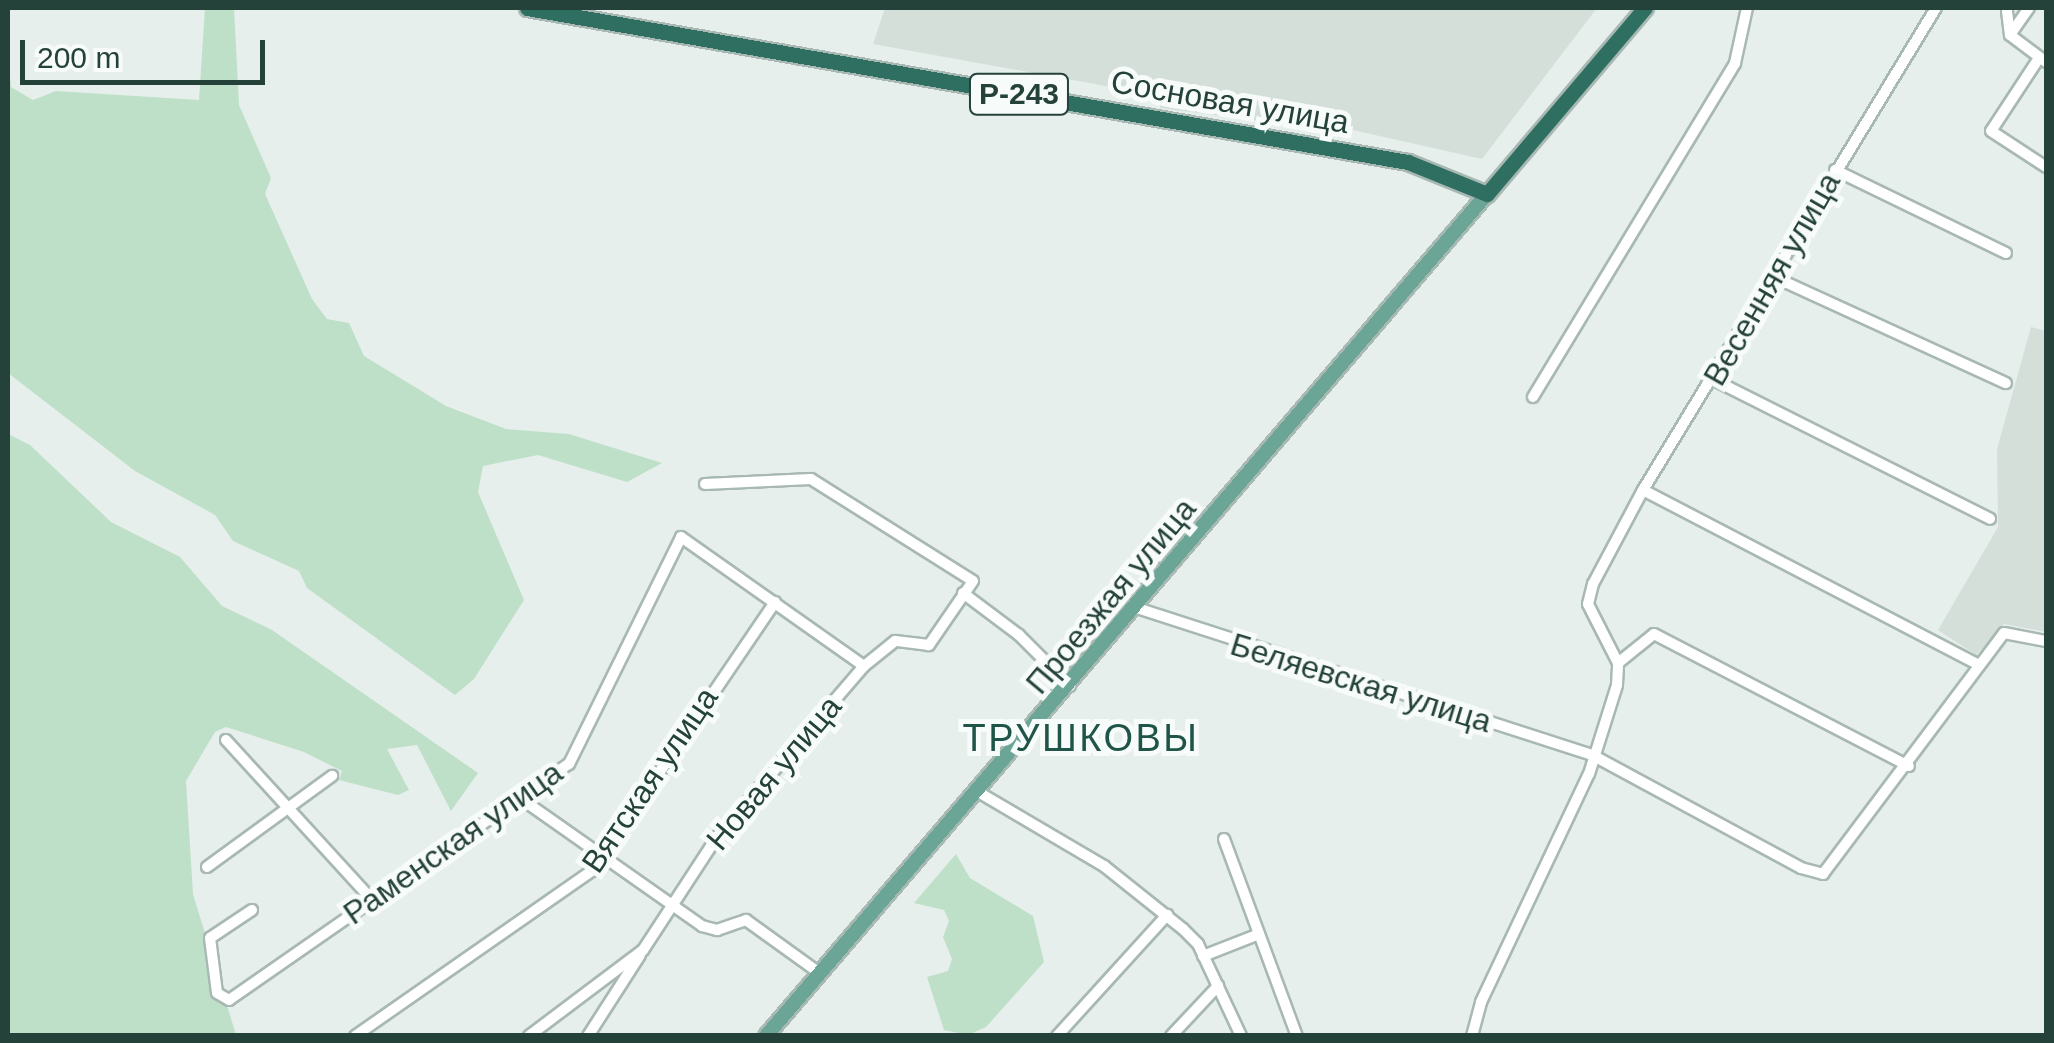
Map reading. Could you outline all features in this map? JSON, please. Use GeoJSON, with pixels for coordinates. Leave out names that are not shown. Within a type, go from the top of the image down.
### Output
{"type":"FeatureCollection","features":[{"type":"Feature","properties":{"kind":"highway","name":"Сосновая улица"},"geometry":{"type":"LineString","coordinates":[[527,8],[1408,162],[1487,194]]}},
{"type":"Feature","properties":{"kind":"highway"},"geometry":{"type":"LineString","coordinates":[[1487,194],[1645,8]]}},
{"type":"Feature","properties":{"kind":"main road","name":"Проезжая улица"},"geometry":{"type":"LineString","coordinates":[[766,1036],[818,972],[980,793],[1487,194]]}},
{"type":"Feature","properties":{"kind":"street"},"geometry":{"type":"LineString","coordinates":[[1533,397],[1735,63],[1747,8]]}},
{"type":"Feature","properties":{"kind":"street","name":"Весенняя улица"},"geometry":{"type":"LineString","coordinates":[[1618,662],[1588,604],[1610,552],[1642,490],[1714,380],[1835,170],[1936,8]]}},
{"type":"Feature","properties":{"kind":"street"},"geometry":{"type":"LineString","coordinates":[[2006,8],[2010,35],[2043,60],[1992,131],[2046,167]]}},
{"type":"Feature","properties":{"kind":"street"},"geometry":{"type":"LineString","coordinates":[[2010,35],[2029,8]]}},
{"type":"Feature","properties":{"kind":"street"},"geometry":{"type":"LineString","coordinates":[[1835,170],[2006,252]]}},
{"type":"Feature","properties":{"kind":"street"},"geometry":{"type":"LineString","coordinates":[[1774,276],[2006,383]]}},
{"type":"Feature","properties":{"kind":"street"},"geometry":{"type":"LineString","coordinates":[[1714,380],[1990,518]]}},
{"type":"Feature","properties":{"kind":"street"},"geometry":{"type":"LineString","coordinates":[[705,484],[811,478],[973,581],[929,644],[895,641],[864,666]]}},
{"type":"Feature","properties":{"kind":"street"},"geometry":{"type":"LineString","coordinates":[[1642,490],[1977,664]]}},
{"type":"Feature","properties":{"kind":"street","name":"Новая улица"},"geometry":{"type":"LineString","coordinates":[[529,1036],[643,950],[717,837],[864,666],[681,537]]}},
{"type":"Feature","properties":{"kind":"street","name":"Раменская улица"},"geometry":{"type":"LineString","coordinates":[[252,910],[210,938],[217,994],[229,1000],[568,764],[681,537]]}},
{"type":"Feature","properties":{"kind":"street"},"geometry":{"type":"LineString","coordinates":[[964,593],[1019,635],[1070,687]]}},
{"type":"Feature","properties":{"kind":"street","name":"Вятская улица"},"geometry":{"type":"LineString","coordinates":[[355,1036],[574,889],[604,854],[775,602]]}},
{"type":"Feature","properties":{"kind":"street","name":"Беляевская улица"},"geometry":{"type":"LineString","coordinates":[[1137,608],[1590,755],[1801,868],[1823,874],[1909,766],[1977,664],[2004,634],[2046,640]]}},
{"type":"Feature","properties":{"kind":"street"},"geometry":{"type":"LineString","coordinates":[[1472,1036],[1590,755],[1618,662],[1654,634],[1909,766]]}},
{"type":"Feature","properties":{"kind":"street"},"geometry":{"type":"LineString","coordinates":[[226,740],[372,900]]}},
{"type":"Feature","properties":{"kind":"street"},"geometry":{"type":"LineString","coordinates":[[207,867],[332,776]]}},
{"type":"Feature","properties":{"kind":"street"},"geometry":{"type":"LineString","coordinates":[[980,793],[1104,866],[1167,916],[1203,956],[1241,1036]]}},
{"type":"Feature","properties":{"kind":"street"},"geometry":{"type":"LineString","coordinates":[[520,798],[710,930],[746,920],[818,972]]}},
{"type":"Feature","properties":{"kind":"street"},"geometry":{"type":"LineString","coordinates":[[1224,838],[1297,1036]]}},
{"type":"Feature","properties":{"kind":"street"},"geometry":{"type":"LineString","coordinates":[[1058,1036],[1167,916]]}},
{"type":"Feature","properties":{"kind":"street"},"geometry":{"type":"LineString","coordinates":[[1203,956],[1259,934]]}},
{"type":"Feature","properties":{"kind":"street"},"geometry":{"type":"LineString","coordinates":[[588,1036],[643,950]]}},
{"type":"Feature","properties":{"kind":"street"},"geometry":{"type":"LineString","coordinates":[[1171,1036],[1218,986]]}},
{"type":"Feature","properties":{"kind":"shaded area"},"geometry":{"type":"Polygon","coordinates":[[[885,8],[1597,8],[1482,159],[1277,113],[1275,123],[1160,108],[1161,96],[873,44],[885,8]]]}},
{"type":"Feature","properties":{"kind":"shaded area"},"geometry":{"type":"Polygon","coordinates":[[[2031,327],[2046,331],[2046,632],[2004,624],[1976,655],[1938,630],[1998,527],[1997,449],[2031,327]]]}},
{"type":"Feature","properties":{"kind":"green space"},"geometry":{"type":"Polygon","coordinates":[[[205,8],[234,8],[239,105],[271,178],[265,194],[312,299],[327,319],[349,323],[364,356],[446,406],[506,429],[569,434],[662,463],[627,482],[538,455],[483,466],[478,492],[524,600],[474,679],[455,695],[307,588],[299,571],[233,541],[215,515],[135,471],[8,373],[8,53],[11,87],[33,100],[56,91],[199,100],[205,8]]]}},
{"type":"Feature","properties":{"kind":"green space"},"geometry":{"type":"Polygon","coordinates":[[[8,434],[30,445],[111,522],[180,557],[222,606],[272,630],[478,773],[451,811],[417,745],[387,749],[409,790],[398,795],[339,780],[342,771],[304,752],[226,727],[215,732],[186,781],[193,894],[236,1035],[8,1036],[8,434]]]}},
{"type":"Feature","properties":{"kind":"green space"},"geometry":{"type":"Polygon","coordinates":[[[956,854],[970,878],[1033,916],[1044,962],[986,1027],[968,1035],[944,1030],[927,977],[948,971],[952,959],[943,937],[949,921],[944,910],[914,903],[956,854]]]}},
{"type":"Feature","properties":{"kind":"district","name":"ТРУШКОВЫ"},"geometry":{"type":"Point","coordinates":[1081,739]}}]}
